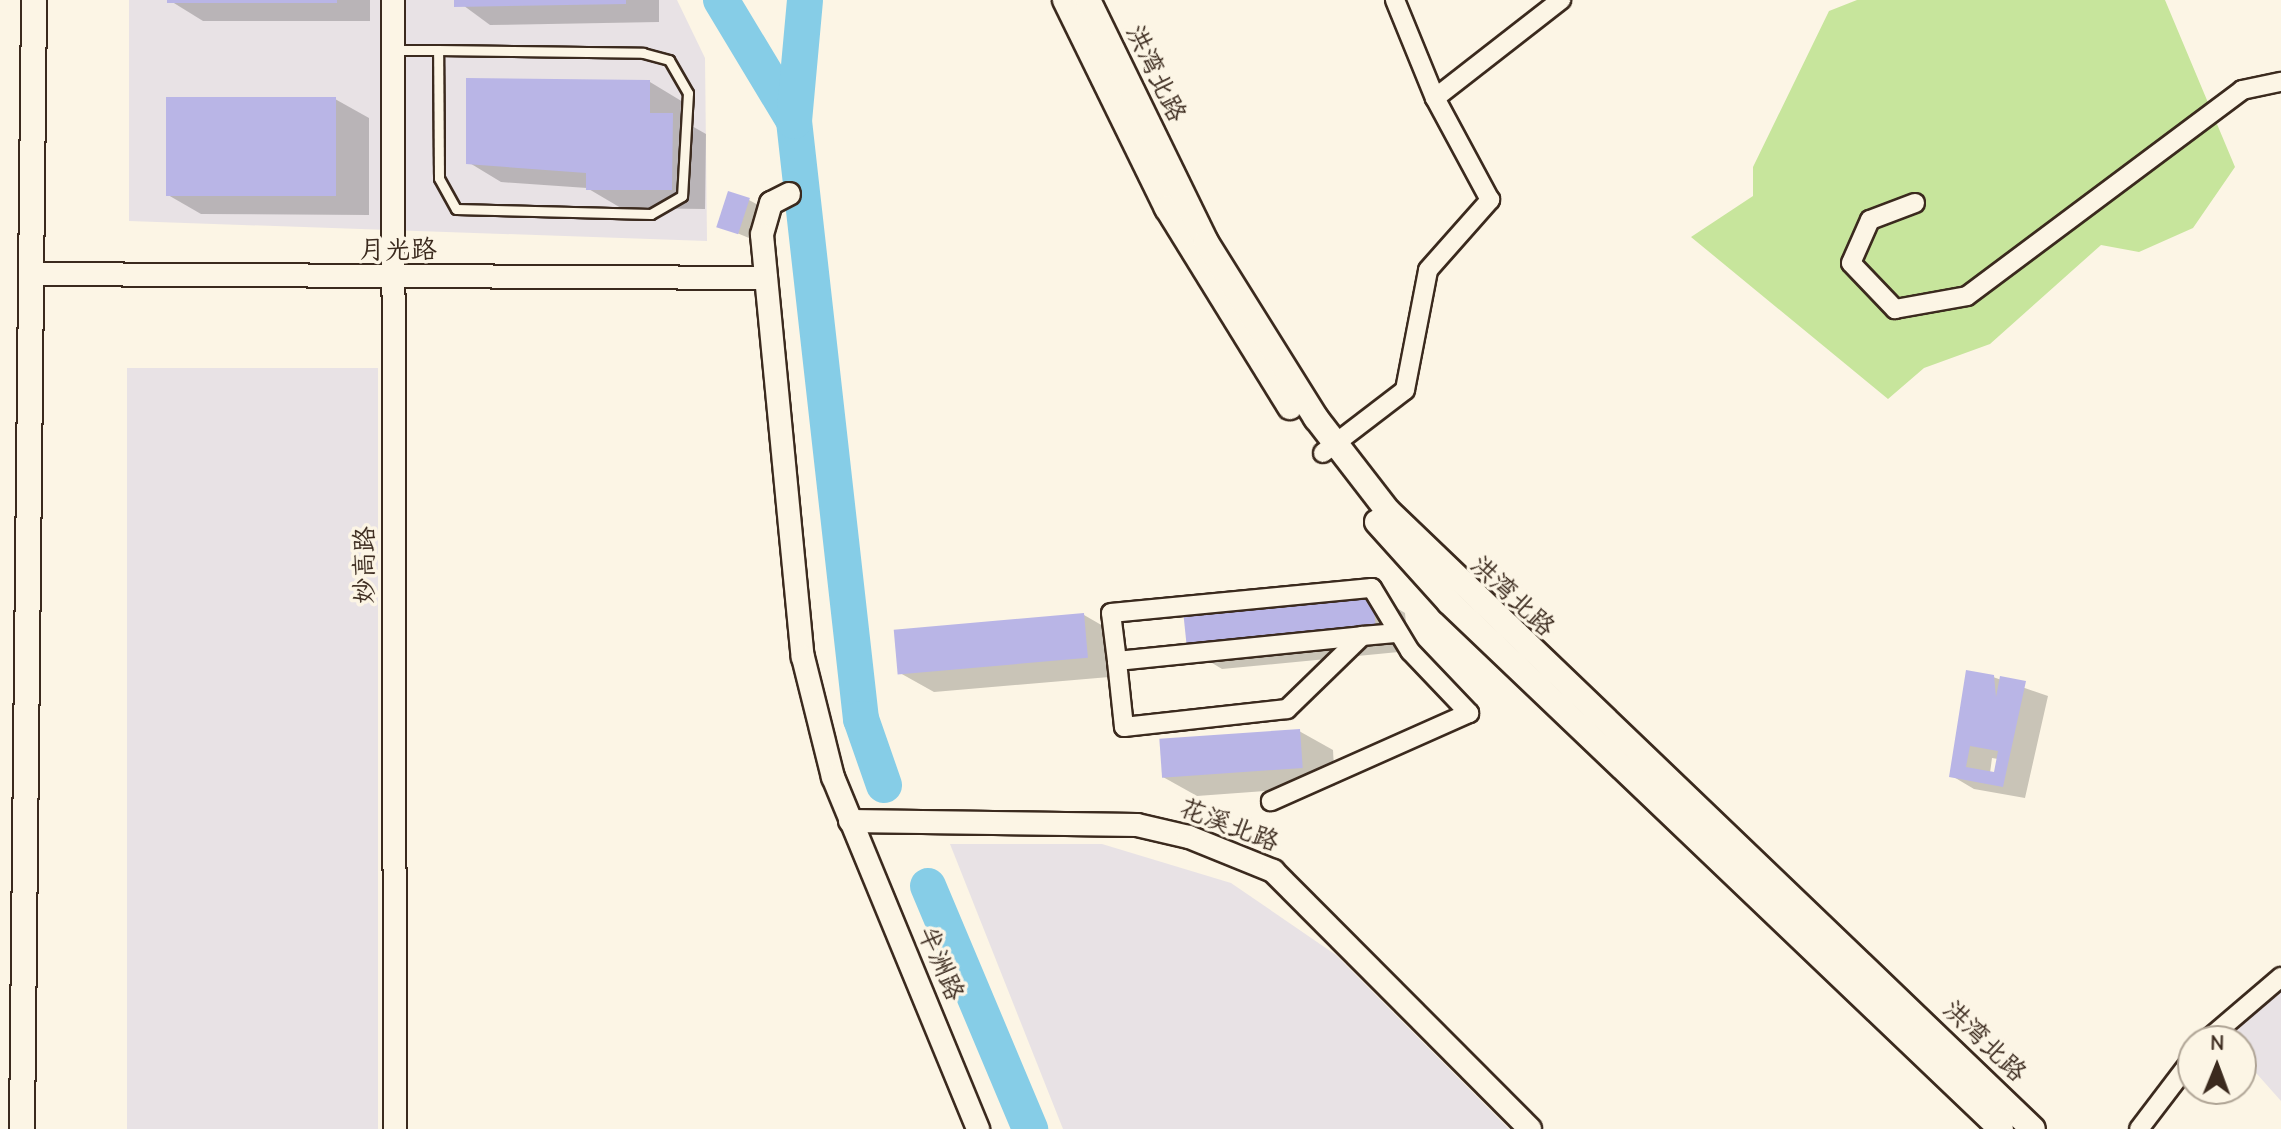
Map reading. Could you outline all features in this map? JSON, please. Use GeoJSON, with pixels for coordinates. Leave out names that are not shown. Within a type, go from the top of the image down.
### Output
{"type":"FeatureCollection","features":[{"type":"Feature","properties":{"kind":"main road"},"geometry":{"type":"LineString","coordinates":[[22,1129],[34,0]]}},
{"type":"Feature","properties":{"kind":"main road","name":"洪湾北路"},"geometry":{"type":"LineString","coordinates":[[1065,0],[1167,208],[1330,449],[1449,602],[2001,1129]]}},
{"type":"Feature","properties":{"kind":"main road","name":"洪湾北路"},"geometry":{"type":"LineString","coordinates":[[1088,0],[1206,242],[1330,449],[1448,575],[2033,1129]]}},
{"type":"Feature","properties":{"kind":"street","name":"妙高路"},"geometry":{"type":"LineString","coordinates":[[393,0],[395,1129]]}},
{"type":"Feature","properties":{"kind":"street"},"geometry":{"type":"LineString","coordinates":[[1330,449],[1405,390],[1428,270],[1490,200],[1435,98],[1395,0]]}},
{"type":"Feature","properties":{"kind":"street"},"geometry":{"type":"LineString","coordinates":[[1435,98],[1561,0]]}},
{"type":"Feature","properties":{"kind":"street"},"geometry":{"type":"LineString","coordinates":[[1915,203],[1870,220],[1851,263],[1895,309],[1967,296],[2242,90],[2281,82]]}},
{"type":"Feature","properties":{"kind":"street","name":"半洲路"},"geometry":{"type":"LineString","coordinates":[[789,194],[771,203],[764,218],[766,278],[796,614],[850,821],[978,1129]]}},
{"type":"Feature","properties":{"kind":"street","name":"月光路"},"geometry":{"type":"LineString","coordinates":[[30,274],[393,280],[766,278]]}},
{"type":"Feature","properties":{"kind":"street"},"geometry":{"type":"LineString","coordinates":[[1271,801],[1469,713],[1398,633],[1372,588],[1111,613],[1124,727],[1269,715],[1304,696],[1362,636]]}},
{"type":"Feature","properties":{"kind":"street"},"geometry":{"type":"LineString","coordinates":[[1117,661],[1398,633]]}},
{"type":"Feature","properties":{"kind":"street","name":"花溪北路"},"geometry":{"type":"LineString","coordinates":[[850,821],[1137,825],[1189,837],[1273,871],[1530,1129]]}},
{"type":"Feature","properties":{"kind":"street"},"geometry":{"type":"LineString","coordinates":[[2225,1025],[2281,977]]}},
{"type":"Feature","properties":{"kind":"street"},"geometry":{"type":"LineString","coordinates":[[2139,1129],[2177,1079]]}},
{"type":"Feature","properties":{"kind":"lane"},"geometry":{"type":"LineString","coordinates":[[393,50],[438,50],[669,60],[688,93],[682,196],[651,214],[452,206],[439,178],[438,50]]}},
{"type":"Feature","properties":{"kind":"shaded area"},"geometry":{"type":"Polygon","coordinates":[[[129,0],[677,0],[705,58],[707,241],[129,221],[129,0]]]}},
{"type":"Feature","properties":{"kind":"shaded area"},"geometry":{"type":"Polygon","coordinates":[[[127,368],[378,368],[378,1129],[127,1129],[127,368]]]}},
{"type":"Feature","properties":{"kind":"shaded area"},"geometry":{"type":"Polygon","coordinates":[[[950,844],[1102,844],[1231,883],[1336,955],[1509,1129],[1063,1129],[950,844]]]}},
{"type":"Feature","properties":{"kind":"shaded area"},"geometry":{"type":"Polygon","coordinates":[[[2281,991],[2281,1101],[2257,1074],[2257,1025],[2234,1025],[2281,991]]]}},
{"type":"Feature","properties":{"kind":"green space"},"geometry":{"type":"Polygon","coordinates":[[[1857,0],[2165,0],[2235,167],[2193,228],[2139,252],[2101,245],[1990,344],[1924,368],[1888,399],[1691,237],[1753,196],[1753,167],[1829,11],[1857,0]]]}},
{"type":"Feature","properties":{"kind":"building"},"geometry":{"type":"Polygon","coordinates":[[[167,0],[337,0],[337,3],[167,3],[167,0]]]}},
{"type":"Feature","properties":{"kind":"building"},"geometry":{"type":"Polygon","coordinates":[[[454,0],[626,0],[626,4],[454,7],[454,0]]]}},
{"type":"Feature","properties":{"kind":"building"},"geometry":{"type":"Polygon","coordinates":[[[466,78],[650,80],[650,113],[673,113],[672,190],[586,190],[586,173],[466,164],[466,78]]]}},
{"type":"Feature","properties":{"kind":"building"},"geometry":{"type":"Polygon","coordinates":[[[166,97],[336,97],[336,196],[166,196],[166,97]]]}},
{"type":"Feature","properties":{"kind":"building"},"geometry":{"type":"Polygon","coordinates":[[[728,191],[750,198],[738,234],[716,227],[728,191]]]}},
{"type":"Feature","properties":{"kind":"building"},"geometry":{"type":"Polygon","coordinates":[[[1372,591],[1376,632],[1187,652],[1183,611],[1372,591]]]}},
{"type":"Feature","properties":{"kind":"building"},"geometry":{"type":"Polygon","coordinates":[[[1084,613],[1088,658],[898,674],[894,630],[1084,613]]]}},
{"type":"Feature","properties":{"kind":"building"},"geometry":{"type":"Polygon","coordinates":[[[1966,670],[1994,675],[1996,697],[2000,676],[2026,681],[2003,787],[1949,777],[1966,670]],[[1970,746],[1966,767],[1994,772],[1998,751],[1970,746]]]}},
{"type":"Feature","properties":{"kind":"building"},"geometry":{"type":"Polygon","coordinates":[[[1300,729],[1303,768],[1162,778],[1159,739],[1300,729]]]}},
{"type":"Feature","properties":{"kind":"waterway"},"geometry":{"type":"LineString","coordinates":[[721,0],[794,121],[861,719],[884,785]]}},
{"type":"Feature","properties":{"kind":"waterway"},"geometry":{"type":"LineString","coordinates":[[794,121],[805,0]]}},
{"type":"Feature","properties":{"kind":"waterway"},"geometry":{"type":"LineString","coordinates":[[928,886],[1030,1129]]}}]}
